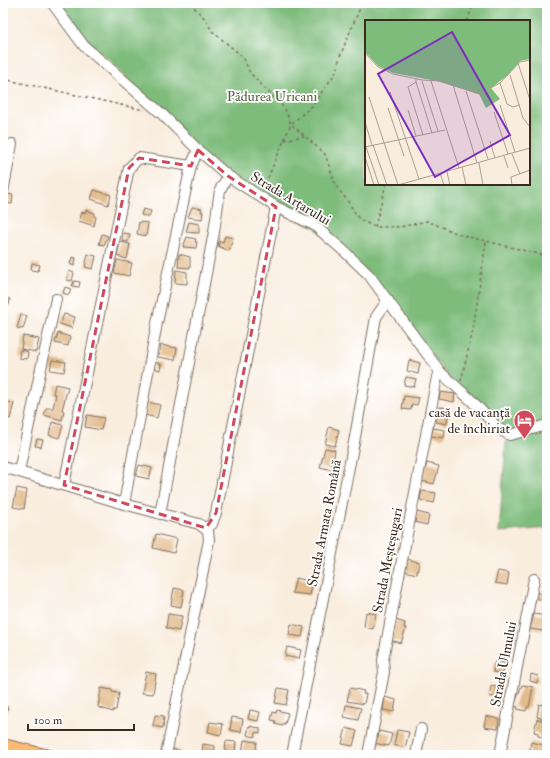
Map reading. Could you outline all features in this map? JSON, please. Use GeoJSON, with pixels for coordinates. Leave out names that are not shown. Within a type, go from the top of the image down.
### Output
{"type":"FeatureCollection","features":[{"type":"Feature","properties":{"kind":"main road"},"geometry":{"type":"LineString","coordinates":[[3,745],[43,755]]}},
{"type":"Feature","properties":{"kind":"street","name":"Strada Arțarului"},"geometry":{"type":"LineString","coordinates":[[52,3],[84,46],[162,114],[198,150],[228,176],[276,207],[314,225],[369,275],[441,373],[459,388],[495,425],[508,434],[547,425]]}},
{"type":"Feature","properties":{"kind":"street"},"geometry":{"type":"LineString","coordinates":[[3,192],[12,144]]}},
{"type":"Feature","properties":{"kind":"street"},"geometry":{"type":"LineString","coordinates":[[124,504],[157,323],[191,166],[198,150]]}},
{"type":"Feature","properties":{"kind":"street"},"geometry":{"type":"LineString","coordinates":[[64,485],[129,168],[139,158],[191,166]]}},
{"type":"Feature","properties":{"kind":"street"},"geometry":{"type":"LineString","coordinates":[[160,514],[214,232],[220,190],[228,176]]}},
{"type":"Feature","properties":{"kind":"street"},"geometry":{"type":"LineString","coordinates":[[206,528],[212,524],[216,513],[276,207]]}},
{"type":"Feature","properties":{"kind":"street"},"geometry":{"type":"LineString","coordinates":[[18,471],[56,299]]}},
{"type":"Feature","properties":{"kind":"street","name":"Strada Armata Română"},"geometry":{"type":"LineString","coordinates":[[292,755],[355,437],[376,317],[388,300]]}},
{"type":"Feature","properties":{"kind":"street","name":"Strada Meșteșugari"},"geometry":{"type":"LineString","coordinates":[[368,755],[384,672],[383,660],[398,575],[437,377],[441,373]]}},
{"type":"Feature","properties":{"kind":"street"},"geometry":{"type":"LineString","coordinates":[[3,467],[124,504],[199,524],[206,528],[209,535],[209,540],[166,755]]}},
{"type":"Feature","properties":{"kind":"street","name":"Strada Ulmului"},"geometry":{"type":"LineString","coordinates":[[500,755],[534,579]]}},
{"type":"Feature","properties":{"kind":"street"},"geometry":{"type":"LineString","coordinates":[[416,755],[421,729]]}},
{"type":"Feature","properties":{"kind":"path"},"geometry":{"type":"LineString","coordinates":[[190,3],[206,20],[212,31],[243,57],[250,73],[285,109],[292,124],[325,154],[336,186],[359,219],[375,227],[400,228],[427,222],[461,235],[547,256]]}},
{"type":"Feature","properties":{"kind":"path"},"geometry":{"type":"LineString","coordinates":[[259,196],[292,124],[312,106],[336,72],[340,56],[362,3]]}},
{"type":"Feature","properties":{"kind":"path"},"geometry":{"type":"LineString","coordinates":[[467,20],[474,3]]}},
{"type":"Feature","properties":{"kind":"path"},"geometry":{"type":"LineString","coordinates":[[543,3],[547,7]]}},
{"type":"Feature","properties":{"kind":"path"},"geometry":{"type":"LineString","coordinates":[[3,78],[147,110]]}},
{"type":"Feature","properties":{"kind":"path"},"geometry":{"type":"LineString","coordinates":[[284,140],[304,136]]}},
{"type":"Feature","properties":{"kind":"path"},"geometry":{"type":"LineString","coordinates":[[375,227],[386,185]]}},
{"type":"Feature","properties":{"kind":"path"},"geometry":{"type":"LineString","coordinates":[[459,388],[473,330],[486,242]]}},
{"type":"Feature","properties":{"kind":"highlighted area"},"geometry":{"type":"Polygon","coordinates":[[[198,150],[228,176],[276,207],[216,513],[206,528],[64,485],[129,168],[139,158],[191,166],[198,150]]]}},
{"type":"Feature","properties":{"kind":"green space","name":"Pădurea Uricani"},"geometry":{"type":"Polygon","coordinates":[[[58,3],[547,3],[547,528],[499,532],[507,431],[445,373],[390,299],[314,227],[272,208],[210,168],[114,64],[90,43],[58,3]]]}},
{"type":"Feature","properties":{"kind":"building"},"geometry":{"type":"Polygon","coordinates":[[[94,190],[111,195],[108,205],[91,199],[94,190]]]}},
{"type":"Feature","properties":{"kind":"building"},"geometry":{"type":"Polygon","coordinates":[[[7,194],[13,195],[12,204],[5,203],[7,194]]]}},
{"type":"Feature","properties":{"kind":"building"},"geometry":{"type":"Polygon","coordinates":[[[192,207],[202,209],[202,219],[188,217],[192,207]]]}},
{"type":"Feature","properties":{"kind":"building"},"geometry":{"type":"Polygon","coordinates":[[[143,209],[151,211],[149,217],[141,215],[143,209]]]}},
{"type":"Feature","properties":{"kind":"building"},"geometry":{"type":"Polygon","coordinates":[[[86,210],[95,213],[94,216],[96,217],[94,226],[79,221],[82,212],[85,213],[86,210]]]}},
{"type":"Feature","properties":{"kind":"building"},"geometry":{"type":"Polygon","coordinates":[[[139,222],[148,223],[146,236],[137,234],[139,222]]]}},
{"type":"Feature","properties":{"kind":"building"},"geometry":{"type":"Polygon","coordinates":[[[189,222],[199,224],[199,233],[186,232],[189,222]]]}},
{"type":"Feature","properties":{"kind":"building"},"geometry":{"type":"Polygon","coordinates":[[[123,233],[130,234],[128,242],[122,241],[123,233]]]}},
{"type":"Feature","properties":{"kind":"building"},"geometry":{"type":"Polygon","coordinates":[[[102,234],[108,236],[104,245],[99,244],[102,234]]]}},
{"type":"Feature","properties":{"kind":"building"},"geometry":{"type":"Polygon","coordinates":[[[225,236],[233,238],[229,251],[218,246],[220,241],[223,242],[225,236]]]}},
{"type":"Feature","properties":{"kind":"building"},"geometry":{"type":"Polygon","coordinates":[[[187,237],[196,239],[196,248],[183,247],[187,237]]]}},
{"type":"Feature","properties":{"kind":"building"},"geometry":{"type":"Polygon","coordinates":[[[120,242],[130,244],[127,259],[117,256],[120,242]]]}},
{"type":"Feature","properties":{"kind":"building"},"geometry":{"type":"Polygon","coordinates":[[[88,254],[96,256],[93,269],[85,267],[88,254]]]}},
{"type":"Feature","properties":{"kind":"building"},"geometry":{"type":"Polygon","coordinates":[[[179,254],[190,257],[190,268],[178,267],[179,254]]]}},
{"type":"Feature","properties":{"kind":"building"},"geometry":{"type":"Polygon","coordinates":[[[72,257],[76,258],[74,266],[70,264],[72,257]]]}},
{"type":"Feature","properties":{"kind":"building"},"geometry":{"type":"Polygon","coordinates":[[[117,260],[132,263],[129,276],[114,273],[117,260]]]}},
{"type":"Feature","properties":{"kind":"building"},"geometry":{"type":"Polygon","coordinates":[[[32,263],[40,265],[38,271],[31,270],[32,263]]]}},
{"type":"Feature","properties":{"kind":"building"},"geometry":{"type":"Polygon","coordinates":[[[176,270],[187,272],[187,284],[175,283],[176,270]]]}},
{"type":"Feature","properties":{"kind":"building"},"geometry":{"type":"Polygon","coordinates":[[[69,271],[74,273],[72,281],[67,280],[69,271]]]}},
{"type":"Feature","properties":{"kind":"building"},"geometry":{"type":"Polygon","coordinates":[[[74,281],[80,282],[79,287],[72,286],[74,281]]]}},
{"type":"Feature","properties":{"kind":"building"},"geometry":{"type":"Polygon","coordinates":[[[65,287],[71,289],[69,295],[63,293],[65,287]]]}},
{"type":"Feature","properties":{"kind":"building"},"geometry":{"type":"Polygon","coordinates":[[[3,298],[10,299],[9,305],[3,304],[3,298]]]}},
{"type":"Feature","properties":{"kind":"building"},"geometry":{"type":"Polygon","coordinates":[[[21,314],[27,316],[23,329],[17,328],[21,314]]]}},
{"type":"Feature","properties":{"kind":"building"},"geometry":{"type":"Polygon","coordinates":[[[64,314],[75,317],[72,328],[60,324],[64,314]]]}},
{"type":"Feature","properties":{"kind":"building"},"geometry":{"type":"Polygon","coordinates":[[[58,333],[70,337],[68,346],[55,343],[58,333]]]}},
{"type":"Feature","properties":{"kind":"building"},"geometry":{"type":"Polygon","coordinates":[[[23,336],[39,339],[36,352],[21,349],[23,336]]]}},
{"type":"Feature","properties":{"kind":"building"},"geometry":{"type":"Polygon","coordinates":[[[161,345],[177,348],[175,360],[158,357],[161,345]]]}},
{"type":"Feature","properties":{"kind":"building"},"geometry":{"type":"Polygon","coordinates":[[[20,350],[28,352],[27,359],[19,358],[20,350]]]}},
{"type":"Feature","properties":{"kind":"building"},"geometry":{"type":"Polygon","coordinates":[[[52,360],[66,362],[64,372],[50,370],[52,360]]]}},
{"type":"Feature","properties":{"kind":"building"},"geometry":{"type":"Polygon","coordinates":[[[409,360],[420,363],[418,374],[407,371],[409,360]]]}},
{"type":"Feature","properties":{"kind":"building"},"geometry":{"type":"Polygon","coordinates":[[[155,362],[161,364],[160,370],[153,368],[155,362]]]}},
{"type":"Feature","properties":{"kind":"building"},"geometry":{"type":"Polygon","coordinates":[[[406,377],[416,379],[414,387],[404,385],[406,377]]]}},
{"type":"Feature","properties":{"kind":"building"},"geometry":{"type":"Polygon","coordinates":[[[55,384],[68,387],[62,410],[64,411],[62,420],[44,415],[46,408],[53,408],[56,394],[53,394],[55,384]]]}},
{"type":"Feature","properties":{"kind":"building"},"geometry":{"type":"Polygon","coordinates":[[[440,392],[455,394],[454,402],[439,399],[440,392]]]}},
{"type":"Feature","properties":{"kind":"building"},"geometry":{"type":"Polygon","coordinates":[[[404,396],[419,398],[417,405],[412,404],[411,410],[402,409],[404,396]]]}},
{"type":"Feature","properties":{"kind":"building"},"geometry":{"type":"Polygon","coordinates":[[[3,401],[14,403],[10,419],[3,418],[3,401]]]}},
{"type":"Feature","properties":{"kind":"building"},"geometry":{"type":"Polygon","coordinates":[[[148,402],[160,405],[157,418],[145,415],[148,402]]]}},
{"type":"Feature","properties":{"kind":"building"},"geometry":{"type":"Polygon","coordinates":[[[440,407],[449,408],[447,424],[436,422],[440,407]]]}},
{"type":"Feature","properties":{"kind":"building"},"geometry":{"type":"Polygon","coordinates":[[[87,415],[104,418],[101,430],[85,427],[87,415]]]}},
{"type":"Feature","properties":{"kind":"building"},"geometry":{"type":"Polygon","coordinates":[[[52,422],[63,425],[59,438],[49,435],[52,422]]]}},
{"type":"Feature","properties":{"kind":"building"},"geometry":{"type":"Polygon","coordinates":[[[329,427],[339,430],[335,446],[325,444],[329,427]]]}},
{"type":"Feature","properties":{"kind":"building"},"geometry":{"type":"Polygon","coordinates":[[[433,428],[445,430],[444,438],[431,436],[433,428]]]}},
{"type":"Feature","properties":{"kind":"building"},"geometry":{"type":"Polygon","coordinates":[[[37,439],[43,440],[41,447],[35,446],[37,439]]]}},
{"type":"Feature","properties":{"kind":"building"},"geometry":{"type":"Polygon","coordinates":[[[325,448],[335,450],[332,470],[320,467],[325,448]]]}},
{"type":"Feature","properties":{"kind":"building"},"geometry":{"type":"Polygon","coordinates":[[[427,463],[439,466],[434,484],[422,481],[427,463]]]}},
{"type":"Feature","properties":{"kind":"building"},"geometry":{"type":"Polygon","coordinates":[[[139,465],[152,468],[149,479],[136,476],[139,465]]]}},
{"type":"Feature","properties":{"kind":"building"},"geometry":{"type":"Polygon","coordinates":[[[17,488],[27,490],[24,509],[13,507],[17,488]]]}},
{"type":"Feature","properties":{"kind":"building"},"geometry":{"type":"Polygon","coordinates":[[[422,491],[436,493],[434,503],[420,500],[422,491]]]}},
{"type":"Feature","properties":{"kind":"building"},"geometry":{"type":"Polygon","coordinates":[[[416,512],[429,515],[427,525],[414,522],[416,512]]]}},
{"type":"Feature","properties":{"kind":"building"},"geometry":{"type":"Polygon","coordinates":[[[156,534],[177,539],[174,553],[153,548],[156,534]]]}},
{"type":"Feature","properties":{"kind":"building"},"geometry":{"type":"Polygon","coordinates":[[[406,559],[419,562],[417,574],[404,571],[406,559]]]}},
{"type":"Feature","properties":{"kind":"building"},"geometry":{"type":"Polygon","coordinates":[[[498,571],[509,573],[507,585],[495,583],[498,571]]]}},
{"type":"Feature","properties":{"kind":"building"},"geometry":{"type":"Polygon","coordinates":[[[296,578],[313,582],[310,595],[292,593],[296,578]]]}},
{"type":"Feature","properties":{"kind":"building"},"geometry":{"type":"Polygon","coordinates":[[[174,588],[184,590],[181,607],[171,605],[174,588]]]}},
{"type":"Feature","properties":{"kind":"building"},"geometry":{"type":"Polygon","coordinates":[[[535,592],[547,595],[547,609],[542,608],[544,600],[534,598],[535,592]]]}},
{"type":"Feature","properties":{"kind":"building"},"geometry":{"type":"Polygon","coordinates":[[[366,612],[376,614],[373,629],[364,627],[366,612]]]}},
{"type":"Feature","properties":{"kind":"building"},"geometry":{"type":"Polygon","coordinates":[[[168,614],[182,616],[179,631],[166,628],[168,614]]]}},
{"type":"Feature","properties":{"kind":"building"},"geometry":{"type":"Polygon","coordinates":[[[534,614],[546,616],[543,631],[530,629],[534,614]]]}},
{"type":"Feature","properties":{"kind":"building"},"geometry":{"type":"Polygon","coordinates":[[[396,620],[405,623],[404,628],[406,628],[401,643],[390,640],[396,620]]]}},
{"type":"Feature","properties":{"kind":"building"},"geometry":{"type":"Polygon","coordinates":[[[291,624],[304,627],[302,637],[289,635],[291,624]]]}},
{"type":"Feature","properties":{"kind":"building"},"geometry":{"type":"Polygon","coordinates":[[[287,647],[301,650],[299,659],[285,656],[287,647]]]}},
{"type":"Feature","properties":{"kind":"building"},"geometry":{"type":"Polygon","coordinates":[[[495,661],[505,663],[503,674],[493,672],[495,661]]]}},
{"type":"Feature","properties":{"kind":"building"},"geometry":{"type":"Polygon","coordinates":[[[146,672],[156,674],[153,694],[142,693],[146,672]]]}},
{"type":"Feature","properties":{"kind":"building"},"geometry":{"type":"Polygon","coordinates":[[[531,674],[538,676],[537,683],[530,681],[531,674]]]}},
{"type":"Feature","properties":{"kind":"building"},"geometry":{"type":"Polygon","coordinates":[[[522,685],[533,687],[529,707],[527,707],[526,711],[517,709],[518,707],[514,706],[522,685]]]}},
{"type":"Feature","properties":{"kind":"building"},"geometry":{"type":"Polygon","coordinates":[[[491,686],[502,688],[500,699],[489,696],[491,686]]]}},
{"type":"Feature","properties":{"kind":"building"},"geometry":{"type":"Polygon","coordinates":[[[101,688],[119,693],[116,710],[113,710],[113,712],[98,707],[101,688]]]}},
{"type":"Feature","properties":{"kind":"building"},"geometry":{"type":"Polygon","coordinates":[[[278,688],[289,690],[286,705],[275,703],[278,688]]]}},
{"type":"Feature","properties":{"kind":"building"},"geometry":{"type":"Polygon","coordinates":[[[350,688],[364,691],[363,694],[366,694],[364,704],[347,701],[350,688]]]}},
{"type":"Feature","properties":{"kind":"building"},"geometry":{"type":"Polygon","coordinates":[[[385,697],[396,700],[394,712],[383,710],[385,697]]]}},
{"type":"Feature","properties":{"kind":"building"},"geometry":{"type":"Polygon","coordinates":[[[546,699],[547,719],[537,717],[539,704],[542,705],[546,699]]]}},
{"type":"Feature","properties":{"kind":"building"},"geometry":{"type":"Polygon","coordinates":[[[346,705],[361,708],[358,720],[344,717],[346,705]]]}},
{"type":"Feature","properties":{"kind":"building"},"geometry":{"type":"Polygon","coordinates":[[[3,706],[8,707],[5,719],[3,718],[3,706]]]}},
{"type":"Feature","properties":{"kind":"building"},"geometry":{"type":"Polygon","coordinates":[[[250,710],[260,712],[258,721],[248,719],[250,710]]]}},
{"type":"Feature","properties":{"kind":"building"},"geometry":{"type":"Polygon","coordinates":[[[277,710],[288,713],[283,726],[275,724],[276,721],[271,720],[273,712],[276,713],[277,710]]]}},
{"type":"Feature","properties":{"kind":"building"},"geometry":{"type":"Polygon","coordinates":[[[155,715],[164,716],[163,728],[153,726],[155,715]]]}},
{"type":"Feature","properties":{"kind":"building"},"geometry":{"type":"Polygon","coordinates":[[[486,716],[499,719],[498,729],[484,727],[486,716]]]}},
{"type":"Feature","properties":{"kind":"building"},"geometry":{"type":"Polygon","coordinates":[[[232,717],[243,719],[241,732],[230,730],[232,717]]]}},
{"type":"Feature","properties":{"kind":"building"},"geometry":{"type":"Polygon","coordinates":[[[537,719],[547,721],[545,738],[538,736],[538,733],[534,732],[537,719]]]}},
{"type":"Feature","properties":{"kind":"building"},"geometry":{"type":"Polygon","coordinates":[[[210,722],[223,724],[221,735],[208,732],[210,722]]]}},
{"type":"Feature","properties":{"kind":"building"},"geometry":{"type":"Polygon","coordinates":[[[249,726],[260,728],[260,733],[256,732],[255,737],[247,735],[249,726]]]}},
{"type":"Feature","properties":{"kind":"building"},"geometry":{"type":"Polygon","coordinates":[[[346,728],[357,731],[353,746],[342,744],[346,728]]]}},
{"type":"Feature","properties":{"kind":"building"},"geometry":{"type":"Polygon","coordinates":[[[397,730],[409,732],[405,748],[394,745],[397,730]]]}},
{"type":"Feature","properties":{"kind":"building"},"geometry":{"type":"Polygon","coordinates":[[[379,731],[392,734],[389,746],[373,743],[374,737],[378,738],[379,731]]]}},
{"type":"Feature","properties":{"kind":"building"},"geometry":{"type":"Polygon","coordinates":[[[244,740],[257,742],[255,755],[242,753],[244,740]]]}},
{"type":"Feature","properties":{"kind":"building"},"geometry":{"type":"Polygon","coordinates":[[[226,741],[236,742],[235,753],[225,752],[226,741]]]}},
{"type":"Feature","properties":{"kind":"building"},"geometry":{"type":"Polygon","coordinates":[[[531,742],[544,745],[542,755],[529,755],[531,742]]]}},
{"type":"Feature","properties":{"kind":"building"},"geometry":{"type":"Polygon","coordinates":[[[203,744],[215,746],[214,755],[202,753],[203,744]]]}},
{"type":"Feature","properties":{"kind":"building"},"geometry":{"type":"Polygon","coordinates":[[[172,749],[181,751],[180,755],[171,755],[172,749]]]}},
{"type":"Feature","properties":{"kind":"building"},"geometry":{"type":"Polygon","coordinates":[[[481,751],[491,752],[491,755],[481,755],[481,751]]]}},
{"type":"Feature","properties":{"kind":"place","name":"casă de vacanță de închiriat"},"geometry":{"type":"Point","coordinates":[525,440]}}]}
